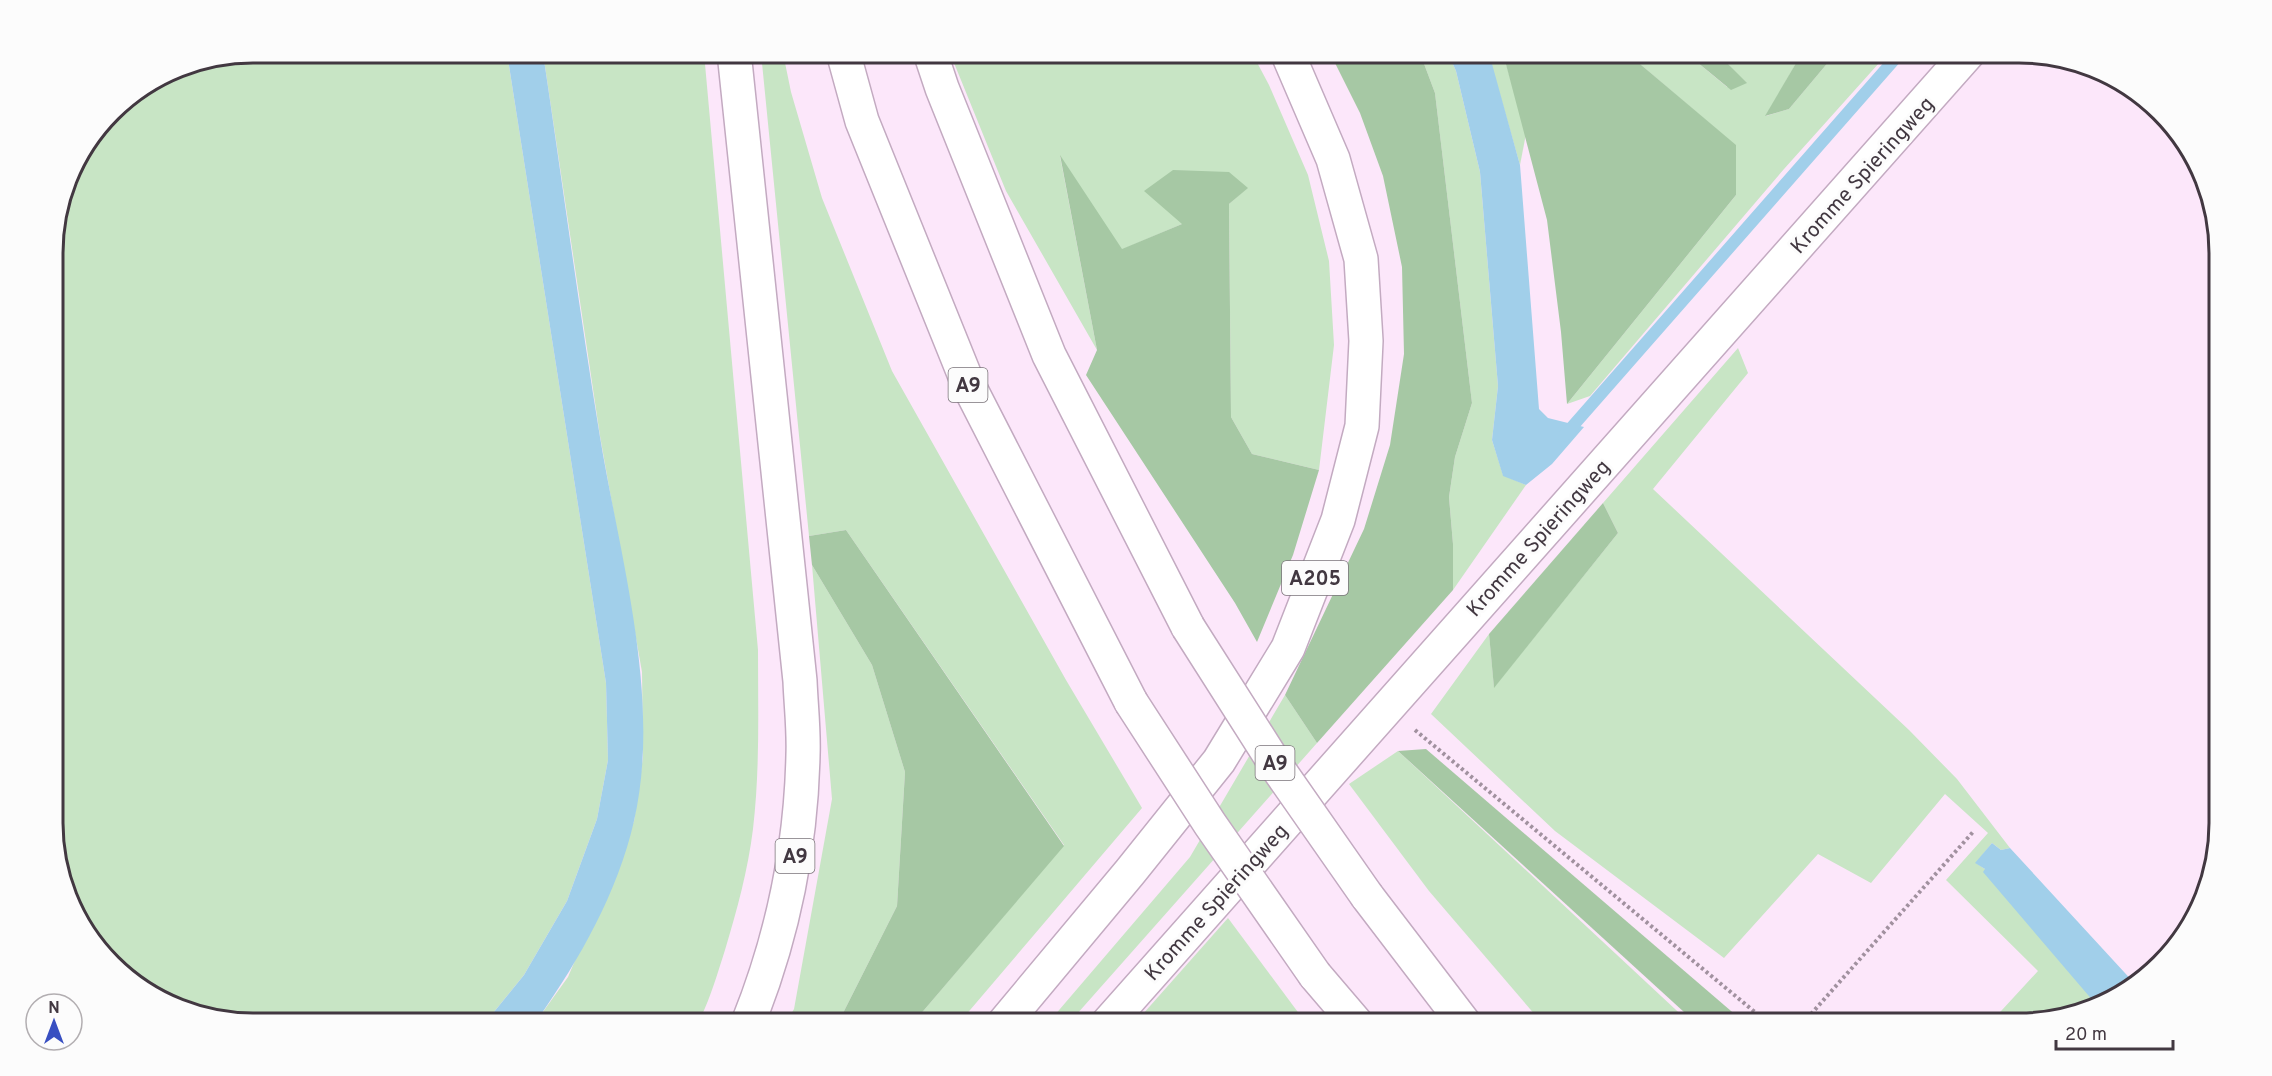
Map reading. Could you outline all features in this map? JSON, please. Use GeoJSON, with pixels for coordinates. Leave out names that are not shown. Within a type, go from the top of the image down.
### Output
{"type":"FeatureCollection","features":[{"type":"Feature","properties":{"kind":"main road","name":"A9"},"geometry":{"type":"LineString","coordinates":[[735,63],[800,681],[803,754],[798,833],[788,897],[768,974],[752,1013]]}},
{"type":"Feature","properties":{"kind":"main road","name":"A9"},"geometry":{"type":"LineString","coordinates":[[846,63],[862,121],[969,387],[1131,702],[1210,824],[1315,975],[1347,1013]]}},
{"type":"Feature","properties":{"kind":"main road","name":"A9"},"geometry":{"type":"LineString","coordinates":[[934,63],[1049,355],[1188,627],[1279,770],[1367,896],[1456,1013]]}},
{"type":"Feature","properties":{"kind":"main road","name":"A205"},"geometry":{"type":"LineString","coordinates":[[1012,1013],[1219,761],[1288,648],[1338,520],[1362,426],[1366,341],[1361,259],[1333,159],[1292,63]]}},
{"type":"Feature","properties":{"kind":"main road","name":"Kromme Spieringweg"},"geometry":{"type":"LineString","coordinates":[[1117,1013],[1960,63]]}},
{"type":"Feature","properties":{"kind":"path"},"geometry":{"type":"LineString","coordinates":[[1387,707],[1756,1013]]}},
{"type":"Feature","properties":{"kind":"path"},"geometry":{"type":"LineString","coordinates":[[1812,1013],[1973,832]]}},
{"type":"Feature","properties":{"kind":"green space"},"geometry":{"type":"Polygon","coordinates":[[[241,63],[509,63],[606,683],[608,760],[597,819],[567,901],[524,975],[493,1013],[241,1013],[216,1009],[180,999],[137,974],[102,939],[77,896],[69,872],[63,823],[63,241],[69,204],[77,180],[102,137],[128,110],[147,95],[180,77],[204,69],[241,63]]]}},
{"type":"Feature","properties":{"kind":"green space"},"geometry":{"type":"Polygon","coordinates":[[[544,63],[705,63],[758,650],[758,739],[755,807],[745,875],[719,969],[702,1013],[542,1013],[568,977],[634,821],[643,757],[642,672],[600,436],[544,63]]]}},
{"type":"Feature","properties":{"kind":"green space"},"geometry":{"type":"Polygon","coordinates":[[[762,63],[785,63],[791,92],[822,198],[892,371],[1066,680],[1142,808],[968,1013],[921,1013],[1064,845],[846,530],[809,536],[762,63]]]}},
{"type":"Feature","properties":{"kind":"green space"},"geometry":{"type":"Polygon","coordinates":[[[954,63],[1257,63],[1308,175],[1329,261],[1334,345],[1319,470],[1252,454],[1231,417],[1229,204],[1247,188],[1182,224],[1121,250],[1060,156],[1097,350],[1006,191],[954,63]]]}},
{"type":"Feature","properties":{"kind":"green space"},"geometry":{"type":"Polygon","coordinates":[[[1335,63],[1424,63],[1435,93],[1472,403],[1455,457],[1449,497],[1453,544],[1453,590],[1317,743],[1285,695],[1364,529],[1390,445],[1404,354],[1402,267],[1383,176],[1360,113],[1335,63]]]}},
{"type":"Feature","properties":{"kind":"green space"},"geometry":{"type":"Polygon","coordinates":[[[1424,63],[1452,63],[1480,172],[1498,386],[1492,440],[1503,475],[1526,485],[1453,590],[1453,544],[1449,497],[1455,457],[1472,403],[1435,93],[1424,63]]]}},
{"type":"Feature","properties":{"kind":"green space"},"geometry":{"type":"Polygon","coordinates":[[[1491,63],[1506,63],[1526,134],[1520,165],[1491,63]]]}},
{"type":"Feature","properties":{"kind":"green space"},"geometry":{"type":"Polygon","coordinates":[[[1506,63],[1639,63],[1736,145],[1736,195],[1567,404],[1561,332],[1547,220],[1506,63]]]}},
{"type":"Feature","properties":{"kind":"green space"},"geometry":{"type":"Polygon","coordinates":[[[1639,63],[1698,63],[1727,87],[1746,83],[1727,63],[1796,63],[1766,116],[1789,109],[1828,63],[1879,63],[1784,169],[1590,396],[1567,404],[1736,195],[1735,145],[1639,63]]]}},
{"type":"Feature","properties":{"kind":"green space"},"geometry":{"type":"Polygon","coordinates":[[[1698,63],[1727,63],[1747,83],[1731,90],[1698,63]]]}},
{"type":"Feature","properties":{"kind":"green space"},"geometry":{"type":"Polygon","coordinates":[[[1796,63],[1828,63],[1789,109],[1765,116],[1796,63]]]}},
{"type":"Feature","properties":{"kind":"green space"},"geometry":{"type":"Polygon","coordinates":[[[1060,155],[1122,249],[1182,224],[1144,191],[1173,170],[1229,172],[1248,188],[1229,204],[1231,417],[1252,454],[1319,470],[1293,555],[1257,642],[1235,603],[1086,375],[1097,350],[1060,155]]]}},
{"type":"Feature","properties":{"kind":"green space"},"geometry":{"type":"Polygon","coordinates":[[[1738,348],[1748,373],[1653,489],[1909,730],[1957,779],[2010,848],[2001,850],[1992,843],[1976,863],[1985,869],[2093,997],[2056,1009],[2031,1013],[1999,1013],[2038,971],[1946,880],[1988,833],[1945,794],[1871,883],[1818,854],[1724,958],[1555,831],[1431,714],[1489,634],[1494,687],[1618,533],[1603,503],[1738,348]]]}},
{"type":"Feature","properties":{"kind":"green space"},"geometry":{"type":"Polygon","coordinates":[[[1603,503],[1618,533],[1494,688],[1489,634],[1603,503]]]}},
{"type":"Feature","properties":{"kind":"green space"},"geometry":{"type":"Polygon","coordinates":[[[846,530],[1064,846],[922,1013],[843,1013],[897,906],[905,772],[872,665],[812,565],[809,536],[846,530]]]}},
{"type":"Feature","properties":{"kind":"green space"},"geometry":{"type":"Polygon","coordinates":[[[812,565],[872,665],[905,772],[897,906],[843,1013],[792,1013],[832,799],[812,565]]]}},
{"type":"Feature","properties":{"kind":"green space"},"geometry":{"type":"Polygon","coordinates":[[[1285,695],[1317,743],[1078,1013],[1057,1013],[1190,857],[1285,695]]]}},
{"type":"Feature","properties":{"kind":"green space"},"geometry":{"type":"Polygon","coordinates":[[[1426,749],[1733,1013],[1685,1013],[1398,751],[1426,749]]]}},
{"type":"Feature","properties":{"kind":"green space"},"geometry":{"type":"Polygon","coordinates":[[[1398,751],[1679,1013],[1533,1013],[1429,891],[1349,784],[1398,751]]]}},
{"type":"Feature","properties":{"kind":"green space"},"geometry":{"type":"Polygon","coordinates":[[[1228,918],[1299,1013],[1144,1013],[1228,918]]]}},
{"type":"Feature","properties":{"kind":"water"},"geometry":{"type":"Polygon","coordinates":[[[509,63],[544,63],[592,389],[635,629],[641,678],[643,727],[641,774],[634,821],[627,848],[607,901],[581,952],[542,1013],[493,1013],[524,975],[567,901],[597,819],[608,760],[606,683],[509,63]]]}},
{"type":"Feature","properties":{"kind":"water"},"geometry":{"type":"Polygon","coordinates":[[[1452,63],[1492,63],[1520,165],[1539,409],[1548,418],[1584,427],[1552,464],[1526,485],[1503,476],[1492,440],[1498,386],[1480,172],[1452,63]]]}},
{"type":"Feature","properties":{"kind":"water"},"geometry":{"type":"Polygon","coordinates":[[[1992,843],[2001,850],[2010,848],[2129,978],[2091,998],[1983,872],[1985,869],[1975,863],[1992,843]]]}},
{"type":"Feature","properties":{"kind":"waterway"},"geometry":{"type":"LineString","coordinates":[[1564,436],[1891,63]]}}]}
